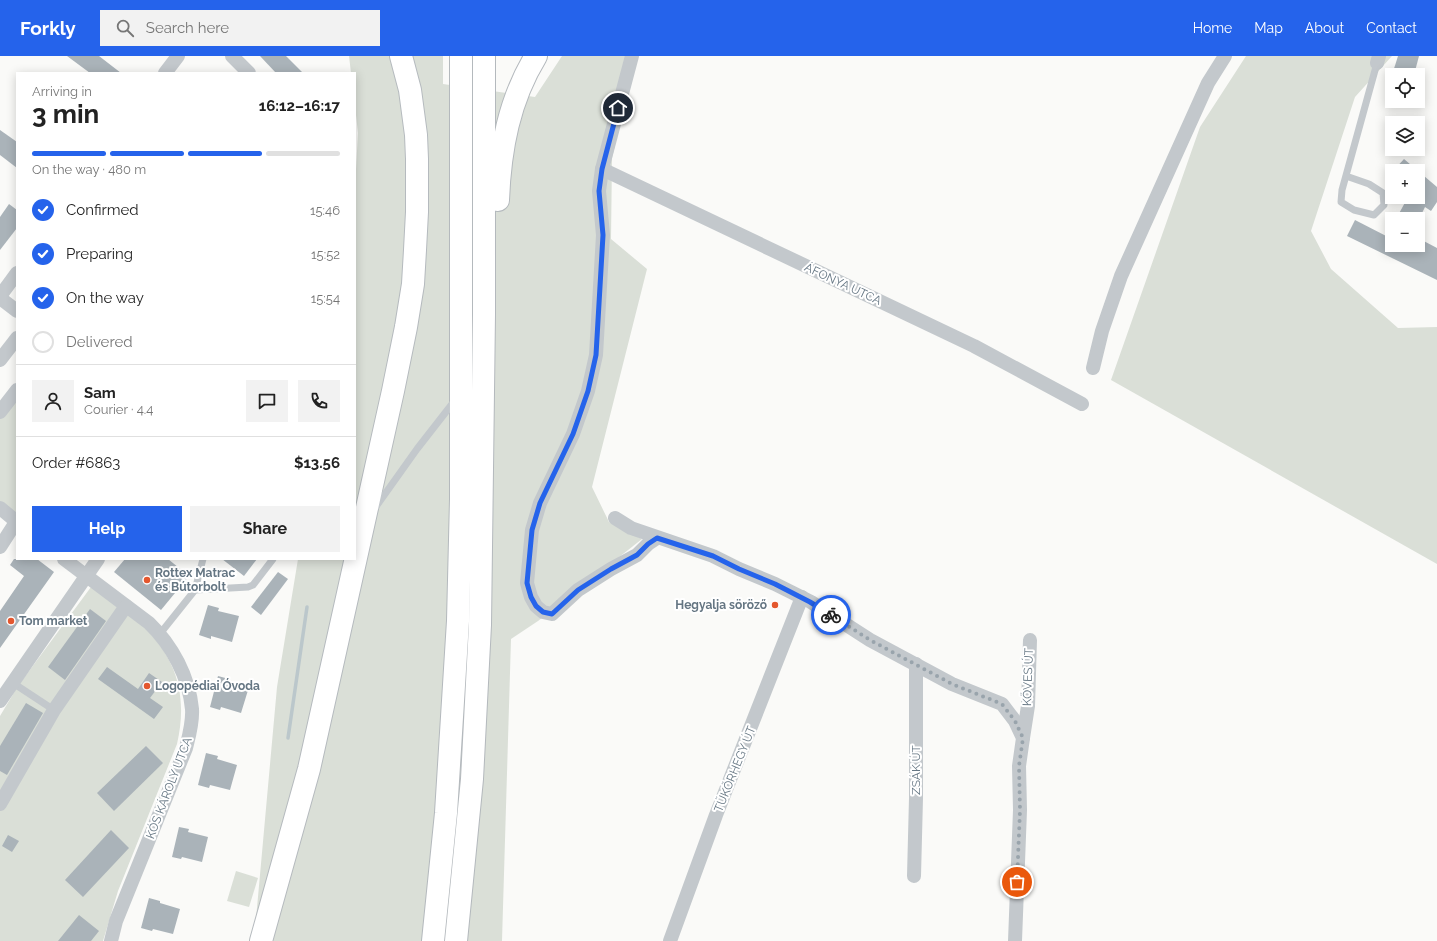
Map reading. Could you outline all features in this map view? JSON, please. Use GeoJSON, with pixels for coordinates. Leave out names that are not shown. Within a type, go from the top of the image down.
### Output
{"type":"FeatureCollection","features":[{"type":"Feature","properties":{"kind":"main road"},"geometry":{"type":"LineString","coordinates":[[356,559],[395,384],[413,284],[417,212],[416,135],[410,90],[401,56]]}},
{"type":"Feature","properties":{"kind":"main road"},"geometry":{"type":"LineString","coordinates":[[433,941],[446,813],[458,621],[461,500],[461,56]]}},
{"type":"Feature","properties":{"kind":"main road"},"geometry":{"type":"LineString","coordinates":[[456,941],[472,779],[480,625],[484,314],[484,56]]}},
{"type":"Feature","properties":{"kind":"main road"},"geometry":{"type":"LineString","coordinates":[[484,314],[495,263],[499,175],[505,134],[520,86],[536,56]]}},
{"type":"Feature","properties":{"kind":"main road"},"geometry":{"type":"LineString","coordinates":[[261,941],[309,769],[356,560]]}},
{"type":"Feature","properties":{"kind":"street"},"geometry":{"type":"LineString","coordinates":[[166,72],[178,56]]}},
{"type":"Feature","properties":{"kind":"street"},"geometry":{"type":"LineString","coordinates":[[232,56],[248,72]]}},
{"type":"Feature","properties":{"kind":"street"},"geometry":{"type":"LineString","coordinates":[[632,56],[602,169],[599,191],[603,235],[596,355],[588,391],[573,434],[540,503],[532,530],[527,583],[531,597],[536,606],[543,612],[552,614],[578,590],[611,569],[637,555],[648,544],[657,538]]}},
{"type":"Feature","properties":{"kind":"street"},"geometry":{"type":"LineString","coordinates":[[1092,368],[1102,331],[1121,276],[1208,83],[1225,56]]}},
{"type":"Feature","properties":{"kind":"street","name":"ÁFONYA UTCA"},"geometry":{"type":"LineString","coordinates":[[602,169],[974,346],[1082,404]]}},
{"type":"Feature","properties":{"kind":"street"},"geometry":{"type":"LineString","coordinates":[[16,274],[0,297],[16,310]]}},
{"type":"Feature","properties":{"kind":"street"},"geometry":{"type":"LineString","coordinates":[[0,360],[16,339]]}},
{"type":"Feature","properties":{"kind":"street"},"geometry":{"type":"LineString","coordinates":[[0,412],[16,391]]}},
{"type":"Feature","properties":{"kind":"street"},"geometry":{"type":"LineString","coordinates":[[0,508],[16,521]]}},
{"type":"Feature","properties":{"kind":"street","name":"KÖVES ÚT"},"geometry":{"type":"LineString","coordinates":[[615,518],[632,528],[657,538],[713,556],[775,584],[802,598],[870,640],[952,684],[1002,704],[1015,721],[1023,738]]}},
{"type":"Feature","properties":{"kind":"street"},"geometry":{"type":"LineString","coordinates":[[0,548],[16,524]]}},
{"type":"Feature","properties":{"kind":"street","name":"KÓS KÁROLY UTCA"},"geometry":{"type":"LineString","coordinates":[[65,560],[149,623],[161,635],[173,653],[182,671],[192,709],[191,728],[186,748],[116,921],[111,941]]}},
{"type":"Feature","properties":{"kind":"street"},"geometry":{"type":"LineString","coordinates":[[1,698],[13,683],[97,560]]}},
{"type":"Feature","properties":{"kind":"street","name":"TÜKÖRHEGY ÚT"},"geometry":{"type":"LineString","coordinates":[[670,941],[716,815],[802,598]]}},
{"type":"Feature","properties":{"kind":"street"},"geometry":{"type":"LineString","coordinates":[[0,804],[54,710],[126,606]]}},
{"type":"Feature","properties":{"kind":"street","name":"KÖVES ÚT"},"geometry":{"type":"LineString","coordinates":[[1015,941],[1020,810],[1019,766],[1028,706],[1030,640]]}},
{"type":"Feature","properties":{"kind":"street","name":"ZSÁK ÚT"},"geometry":{"type":"LineString","coordinates":[[914,876],[916,798],[916,664]]}},
{"type":"Feature","properties":{"kind":"lane"},"geometry":{"type":"LineString","coordinates":[[1346,176],[1369,184],[1383,193],[1384,205],[1374,214],[1354,210],[1341,202],[1346,176],[1378,60]]}},
{"type":"Feature","properties":{"kind":"lane"},"geometry":{"type":"LineString","coordinates":[[364,523],[417,449],[461,392]]}},
{"type":"Feature","properties":{"kind":"lane"},"geometry":{"type":"LineString","coordinates":[[163,630],[195,590],[203,560]]}},
{"type":"Feature","properties":{"kind":"lane"},"geometry":{"type":"LineString","coordinates":[[195,590],[248,587],[252,585],[272,560]]}},
{"type":"Feature","properties":{"kind":"lane"},"geometry":{"type":"LineString","coordinates":[[13,683],[54,710]]}},
{"type":"Feature","properties":{"kind":"shaded area"},"geometry":{"type":"Polygon","coordinates":[[[349,56],[443,56],[443,84],[535,97],[562,56],[636,56],[612,158],[611,239],[647,269],[592,487],[609,522],[642,539],[538,621],[511,639],[502,941],[254,941],[277,687],[298,560],[356,560],[356,169],[358,133],[356,115],[356,72],[351,72],[349,56]]]}},
{"type":"Feature","properties":{"kind":"shaded area"},"geometry":{"type":"Polygon","coordinates":[[[1246,56],[1392,56],[1355,97],[1311,231],[1331,269],[1398,328],[1437,327],[1437,564],[1111,380],[1200,127],[1246,56]]]}},
{"type":"Feature","properties":{"kind":"shaded area"},"geometry":{"type":"Polygon","coordinates":[[[16,391],[16,521],[0,508],[0,412],[16,391]]]}},
{"type":"Feature","properties":{"kind":"shaded area"},"geometry":{"type":"Polygon","coordinates":[[[91,587],[142,625],[164,651],[177,679],[180,694],[180,727],[177,744],[118,891],[103,941],[0,941],[0,716],[18,686],[91,587]]]}},
{"type":"Feature","properties":{"kind":"shaded area"},"geometry":{"type":"Polygon","coordinates":[[[236,871],[258,878],[249,907],[227,901],[236,871]]]}},
{"type":"Feature","properties":{"kind":"building"},"geometry":{"type":"Polygon","coordinates":[[[67,56],[99,56],[120,72],[89,72],[67,56]]]}},
{"type":"Feature","properties":{"kind":"building"},"geometry":{"type":"Polygon","coordinates":[[[260,56],[286,56],[302,72],[275,72],[260,56]]]}},
{"type":"Feature","properties":{"kind":"building"},"geometry":{"type":"Polygon","coordinates":[[[1398,56],[1419,56],[1416,68],[1394,68],[1398,56]]]}},
{"type":"Feature","properties":{"kind":"building"},"geometry":{"type":"Polygon","coordinates":[[[0,130],[16,141],[16,167],[0,155],[0,130]]]}},
{"type":"Feature","properties":{"kind":"building"},"geometry":{"type":"Polygon","coordinates":[[[1404,159],[1410,164],[1399,164],[1404,159]]]}},
{"type":"Feature","properties":{"kind":"building"},"geometry":{"type":"Polygon","coordinates":[[[1425,177],[1437,187],[1437,202],[1431,211],[1425,207],[1422,212],[1400,212],[1404,204],[1425,204],[1425,177]]]}},
{"type":"Feature","properties":{"kind":"building"},"geometry":{"type":"Polygon","coordinates":[[[9,204],[16,209],[16,229],[0,250],[0,217],[9,204]]]}},
{"type":"Feature","properties":{"kind":"building"},"geometry":{"type":"Polygon","coordinates":[[[1355,220],[1385,235],[1385,252],[1425,252],[1425,242],[1437,248],[1437,280],[1347,236],[1355,220]]]}},
{"type":"Feature","properties":{"kind":"building"},"geometry":{"type":"Polygon","coordinates":[[[14,559],[38,560],[54,572],[0,648],[0,611],[24,576],[10,565],[14,559]]]}},
{"type":"Feature","properties":{"kind":"building"},"geometry":{"type":"Polygon","coordinates":[[[124,560],[169,560],[189,576],[161,610],[114,572],[124,560]]]}},
{"type":"Feature","properties":{"kind":"building"},"geometry":{"type":"Polygon","coordinates":[[[223,560],[256,560],[244,576],[223,560]]]}},
{"type":"Feature","properties":{"kind":"building"},"geometry":{"type":"Polygon","coordinates":[[[278,572],[288,579],[261,615],[251,607],[278,572]]]}},
{"type":"Feature","properties":{"kind":"building"},"geometry":{"type":"Polygon","coordinates":[[[208,605],[219,608],[218,611],[239,616],[232,642],[211,636],[211,639],[199,635],[208,605]]]}},
{"type":"Feature","properties":{"kind":"building"},"geometry":{"type":"Polygon","coordinates":[[[90,609],[106,621],[65,680],[48,667],[90,609]]]}},
{"type":"Feature","properties":{"kind":"building"},"geometry":{"type":"Polygon","coordinates":[[[107,667],[138,689],[149,673],[162,682],[150,698],[163,707],[154,719],[98,679],[107,667]]]}},
{"type":"Feature","properties":{"kind":"building"},"geometry":{"type":"Polygon","coordinates":[[[218,676],[229,679],[228,682],[249,687],[241,713],[221,707],[220,710],[210,707],[218,676]]]}},
{"type":"Feature","properties":{"kind":"building"},"geometry":{"type":"Polygon","coordinates":[[[26,703],[43,713],[7,775],[0,771],[0,746],[26,703]]]}},
{"type":"Feature","properties":{"kind":"building"},"geometry":{"type":"Polygon","coordinates":[[[146,746],[163,763],[114,811],[97,793],[146,746]]]}},
{"type":"Feature","properties":{"kind":"building"},"geometry":{"type":"Polygon","coordinates":[[[206,753],[218,756],[217,759],[237,765],[230,790],[210,785],[209,788],[198,785],[206,753]]]}},
{"type":"Feature","properties":{"kind":"building"},"geometry":{"type":"Polygon","coordinates":[[[179,827],[189,829],[188,832],[208,837],[202,862],[182,857],[181,859],[172,857],[179,827]]]}},
{"type":"Feature","properties":{"kind":"building"},"geometry":{"type":"Polygon","coordinates":[[[111,830],[129,848],[83,897],[65,880],[111,830]]]}},
{"type":"Feature","properties":{"kind":"building"},"geometry":{"type":"Polygon","coordinates":[[[8,835],[19,841],[12,852],[2,846],[8,835]]]}},
{"type":"Feature","properties":{"kind":"building"},"geometry":{"type":"Polygon","coordinates":[[[149,898],[180,909],[173,934],[153,929],[152,931],[141,928],[149,898]]]}},
{"type":"Feature","properties":{"kind":"building"},"geometry":{"type":"Polygon","coordinates":[[[79,915],[99,931],[91,941],[58,941],[79,915]]]}},
{"type":"Feature","properties":{"kind":"waterway"},"geometry":{"type":"LineString","coordinates":[[288,738],[307,607]]}},
{"type":"Feature","properties":{"kind":"way so far"},"geometry":{"type":"LineString","coordinates":[[831,615],[870,640],[952,684],[1002,704],[1015,721],[1023,738],[1019,766],[1020,810],[1017,882]]}},
{"type":"Feature","properties":{"kind":"place","name":"Rottex Matrac és Bútorbolt"},"geometry":{"type":"Point","coordinates":[147,580]}},
{"type":"Feature","properties":{"kind":"place","name":"Hegyalja söröző"},"geometry":{"type":"Point","coordinates":[775,605]}},
{"type":"Feature","properties":{"kind":"place","name":"Tom market"},"geometry":{"type":"Point","coordinates":[11,621]}},
{"type":"Feature","properties":{"kind":"place","name":"Logopédiai Óvoda"},"geometry":{"type":"Point","coordinates":[147,686]}},
{"type":"Feature","properties":{"kind":"route"},"geometry":{"type":"LineString","coordinates":[[618,108],[602,169],[599,191],[603,235],[596,355],[588,391],[573,434],[540,503],[532,530],[527,583],[531,597],[536,606],[543,612],[552,614],[578,590],[611,569],[637,555],[648,544],[657,538],[713,556],[775,584],[810,602],[831,615]]}}]}
